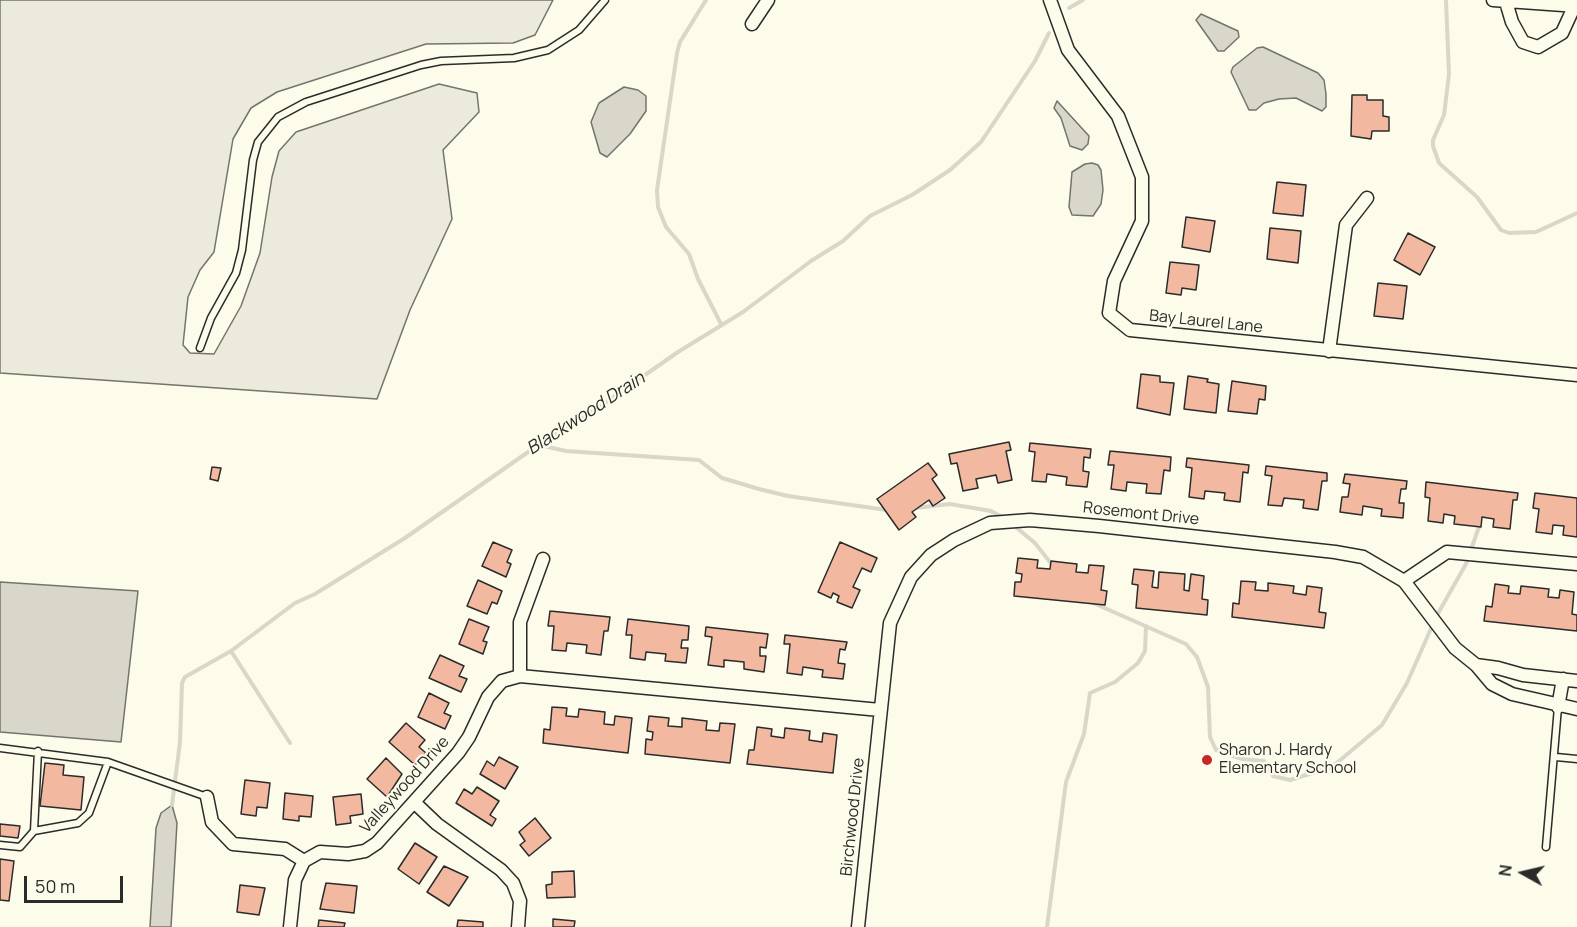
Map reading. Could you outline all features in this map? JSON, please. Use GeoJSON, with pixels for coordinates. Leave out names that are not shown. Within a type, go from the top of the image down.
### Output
{"type":"FeatureCollection","features":[{"type":"Feature","properties":{"kind":"street"},"geometry":{"type":"LineString","coordinates":[[752,24],[768,0]]}},
{"type":"Feature","properties":{"kind":"street","name":"Bay Laurel Lane"},"geometry":{"type":"LineString","coordinates":[[1050,0],[1068,50],[1118,116],[1142,177],[1142,221],[1114,281],[1109,313],[1130,330],[1577,375]]}},
{"type":"Feature","properties":{"kind":"street"},"geometry":{"type":"LineString","coordinates":[[1493,0],[1575,7],[1562,33],[1538,46],[1523,42],[1512,22],[1506,2]]}},
{"type":"Feature","properties":{"kind":"street"},"geometry":{"type":"LineString","coordinates":[[1329,351],[1346,225],[1367,198]]}},
{"type":"Feature","properties":{"kind":"street","name":"Rosemont Drive"},"geometry":{"type":"LineString","coordinates":[[880,710],[890,623],[911,578],[931,555],[954,540],[990,523],[1030,520],[1099,525],[1363,557],[1404,581],[1455,648],[1476,665],[1492,684],[1512,694],[1558,707],[1577,709]]}},
{"type":"Feature","properties":{"kind":"street"},"geometry":{"type":"LineString","coordinates":[[1404,581],[1447,552],[1577,564]]}},
{"type":"Feature","properties":{"kind":"street"},"geometry":{"type":"LineString","coordinates":[[543,559],[520,622],[520,676],[880,710]]}},
{"type":"Feature","properties":{"kind":"street"},"geometry":{"type":"LineString","coordinates":[[1476,665],[1523,675],[1577,681]]}},
{"type":"Feature","properties":{"kind":"street","name":"Valleywood Drive"},"geometry":{"type":"LineString","coordinates":[[304,861],[320,852],[348,854],[365,851],[377,843],[415,803],[469,737],[495,689],[502,681],[520,676]]}},
{"type":"Feature","properties":{"kind":"street"},"geometry":{"type":"LineString","coordinates":[[1558,707],[1563,679]]}},
{"type":"Feature","properties":{"kind":"street","name":"Birchwood Drive"},"geometry":{"type":"LineString","coordinates":[[858,927],[880,710]]}},
{"type":"Feature","properties":{"kind":"street"},"geometry":{"type":"LineString","coordinates":[[207,797],[212,822],[233,844],[285,849],[304,861],[295,880],[290,927]]}},
{"type":"Feature","properties":{"kind":"street"},"geometry":{"type":"LineString","coordinates":[[415,803],[437,824],[501,870],[513,883],[520,901],[518,927]]}},
{"type":"Feature","properties":{"kind":"lane"},"geometry":{"type":"LineString","coordinates":[[200,348],[211,318],[236,273],[242,250],[253,160],[258,142],[278,117],[306,102],[421,65],[514,58],[548,50],[579,30],[604,0]]}},
{"type":"Feature","properties":{"kind":"lane"},"geometry":{"type":"LineString","coordinates":[[1546,847],[1556,757],[1558,707]]}},
{"type":"Feature","properties":{"kind":"lane"},"geometry":{"type":"LineString","coordinates":[[0,748],[38,751],[108,762],[207,797]]}},
{"type":"Feature","properties":{"kind":"lane"},"geometry":{"type":"LineString","coordinates":[[0,844],[20,847],[34,831],[38,751]]}},
{"type":"Feature","properties":{"kind":"lane"},"geometry":{"type":"LineString","coordinates":[[1556,757],[1577,759]]}},
{"type":"Feature","properties":{"kind":"lane"},"geometry":{"type":"LineString","coordinates":[[34,831],[78,823],[89,813],[108,762]]}},
{"type":"Feature","properties":{"kind":"shaded area"},"geometry":{"type":"Polygon","coordinates":[[[0,0],[553,0],[535,35],[513,43],[426,44],[277,92],[251,108],[233,139],[214,252],[200,270],[188,297],[183,345],[190,353],[214,354],[241,306],[260,253],[272,177],[279,151],[296,132],[439,84],[477,93],[479,112],[443,150],[452,219],[410,310],[377,399],[0,373],[0,0]]]}},
{"type":"Feature","properties":{"kind":"shaded area"},"geometry":{"type":"Polygon","coordinates":[[[1201,14],[1238,31],[1239,37],[1224,51],[1218,51],[1196,20],[1201,14]]]}},
{"type":"Feature","properties":{"kind":"shaded area"},"geometry":{"type":"Polygon","coordinates":[[[1263,47],[1318,73],[1324,80],[1326,94],[1326,107],[1322,111],[1296,98],[1279,99],[1264,103],[1256,110],[1249,110],[1231,72],[1233,67],[1257,48],[1263,47]]]}},
{"type":"Feature","properties":{"kind":"shaded area"},"geometry":{"type":"Polygon","coordinates":[[[624,87],[638,90],[646,96],[646,111],[630,134],[607,157],[600,153],[591,122],[599,103],[624,87]]]}},
{"type":"Feature","properties":{"kind":"shaded area"},"geometry":{"type":"Polygon","coordinates":[[[1057,101],[1089,136],[1088,144],[1082,150],[1070,146],[1061,118],[1054,108],[1057,101]]]}},
{"type":"Feature","properties":{"kind":"shaded area"},"geometry":{"type":"Polygon","coordinates":[[[1085,164],[1098,165],[1101,170],[1103,190],[1101,204],[1093,216],[1072,215],[1069,207],[1072,172],[1085,164]]]}},
{"type":"Feature","properties":{"kind":"shaded area"},"geometry":{"type":"Polygon","coordinates":[[[0,582],[138,591],[121,742],[0,732],[0,582]]]}},
{"type":"Feature","properties":{"kind":"shaded area"},"geometry":{"type":"Polygon","coordinates":[[[172,805],[177,823],[171,927],[150,927],[156,828],[161,813],[172,805]]]}},
{"type":"Feature","properties":{"kind":"building"},"geometry":{"type":"Polygon","coordinates":[[[1352,95],[1367,95],[1367,100],[1383,100],[1383,116],[1389,117],[1389,131],[1372,131],[1371,139],[1351,136],[1352,95]]]}},
{"type":"Feature","properties":{"kind":"building"},"geometry":{"type":"Polygon","coordinates":[[[1277,182],[1306,185],[1303,216],[1273,213],[1277,182]]]}},
{"type":"Feature","properties":{"kind":"building"},"geometry":{"type":"Polygon","coordinates":[[[1186,217],[1215,221],[1210,252],[1182,247],[1186,217]]]}},
{"type":"Feature","properties":{"kind":"building"},"geometry":{"type":"Polygon","coordinates":[[[1270,228],[1301,231],[1298,263],[1267,259],[1270,228]]]}},
{"type":"Feature","properties":{"kind":"building"},"geometry":{"type":"Polygon","coordinates":[[[1408,233],[1435,247],[1420,275],[1394,260],[1408,233]]]}},
{"type":"Feature","properties":{"kind":"building"},"geometry":{"type":"Polygon","coordinates":[[[1170,262],[1199,265],[1196,290],[1182,288],[1181,295],[1166,293],[1170,262]]]}},
{"type":"Feature","properties":{"kind":"building"},"geometry":{"type":"Polygon","coordinates":[[[1378,283],[1407,286],[1403,319],[1374,316],[1378,283]]]}},
{"type":"Feature","properties":{"kind":"building"},"geometry":{"type":"Polygon","coordinates":[[[1141,374],[1160,376],[1160,382],[1174,383],[1170,415],[1137,408],[1141,374]]]}},
{"type":"Feature","properties":{"kind":"building"},"geometry":{"type":"Polygon","coordinates":[[[1188,376],[1208,379],[1207,382],[1219,384],[1216,413],[1184,409],[1188,376]]]}},
{"type":"Feature","properties":{"kind":"building"},"geometry":{"type":"Polygon","coordinates":[[[1232,381],[1266,386],[1265,400],[1259,399],[1257,414],[1228,411],[1232,381]]]}},
{"type":"Feature","properties":{"kind":"building"},"geometry":{"type":"Polygon","coordinates":[[[1009,442],[1011,450],[1006,451],[1012,480],[998,483],[996,475],[976,479],[978,488],[963,491],[957,463],[951,464],[949,454],[1009,442]]]}},
{"type":"Feature","properties":{"kind":"building"},"geometry":{"type":"Polygon","coordinates":[[[1030,443],[1091,449],[1090,458],[1084,457],[1083,471],[1089,472],[1087,487],[1066,485],[1067,477],[1047,474],[1046,482],[1032,481],[1035,452],[1029,451],[1030,443]]]}},
{"type":"Feature","properties":{"kind":"building"},"geometry":{"type":"Polygon","coordinates":[[[1110,451],[1171,457],[1170,471],[1164,470],[1161,494],[1146,493],[1147,484],[1127,482],[1126,491],[1111,489],[1114,465],[1108,465],[1110,451]]]}},
{"type":"Feature","properties":{"kind":"building"},"geometry":{"type":"Polygon","coordinates":[[[1187,458],[1249,465],[1248,473],[1243,472],[1240,502],[1224,500],[1225,493],[1205,491],[1204,499],[1189,497],[1192,468],[1186,467],[1187,458]]]}},
{"type":"Feature","properties":{"kind":"building"},"geometry":{"type":"Polygon","coordinates":[[[928,463],[937,475],[932,479],[945,498],[933,506],[929,500],[912,512],[916,517],[899,530],[877,499],[928,463]]]}},
{"type":"Feature","properties":{"kind":"building"},"geometry":{"type":"Polygon","coordinates":[[[1266,466],[1327,473],[1327,481],[1322,481],[1318,510],[1303,508],[1304,500],[1284,498],[1282,506],[1268,505],[1272,476],[1265,475],[1266,466]]]}},
{"type":"Feature","properties":{"kind":"building"},"geometry":{"type":"Polygon","coordinates":[[[212,467],[221,468],[218,481],[210,479],[212,467]]]}},
{"type":"Feature","properties":{"kind":"building"},"geometry":{"type":"Polygon","coordinates":[[[1345,474],[1407,481],[1406,489],[1401,489],[1399,503],[1404,503],[1403,518],[1381,516],[1382,509],[1363,506],[1362,515],[1340,512],[1342,497],[1348,497],[1350,484],[1343,483],[1345,474]]]}},
{"type":"Feature","properties":{"kind":"building"},"geometry":{"type":"Polygon","coordinates":[[[1426,482],[1518,493],[1517,500],[1513,500],[1510,529],[1493,527],[1494,519],[1482,517],[1481,527],[1454,524],[1455,516],[1444,514],[1443,523],[1428,521],[1430,498],[1425,497],[1426,482]]]}},
{"type":"Feature","properties":{"kind":"building"},"geometry":{"type":"Polygon","coordinates":[[[1535,493],[1577,498],[1577,537],[1563,535],[1564,526],[1553,525],[1552,534],[1536,532],[1539,509],[1533,508],[1535,493]]]}},
{"type":"Feature","properties":{"kind":"building"},"geometry":{"type":"Polygon","coordinates":[[[493,542],[512,550],[507,562],[511,564],[506,577],[482,566],[493,542]]]}},
{"type":"Feature","properties":{"kind":"building"},"geometry":{"type":"Polygon","coordinates":[[[840,542],[877,558],[871,572],[862,568],[853,587],[860,590],[852,608],[837,602],[839,596],[833,593],[831,598],[818,592],[840,542]]]}},
{"type":"Feature","properties":{"kind":"building"},"geometry":{"type":"Polygon","coordinates":[[[1018,558],[1038,560],[1037,568],[1050,569],[1051,561],[1077,564],[1076,572],[1088,573],[1089,565],[1104,566],[1101,590],[1107,591],[1105,605],[1014,596],[1015,582],[1021,582],[1022,574],[1016,573],[1018,558]]]}},
{"type":"Feature","properties":{"kind":"building"},"geometry":{"type":"Polygon","coordinates":[[[1134,569],[1154,571],[1152,587],[1158,588],[1159,572],[1185,574],[1184,590],[1189,591],[1191,574],[1204,576],[1202,599],[1208,600],[1207,615],[1136,608],[1138,585],[1132,584],[1134,569]]]}},
{"type":"Feature","properties":{"kind":"building"},"geometry":{"type":"Polygon","coordinates":[[[478,580],[502,591],[497,604],[492,602],[487,614],[467,606],[478,580]]]}},
{"type":"Feature","properties":{"kind":"building"},"geometry":{"type":"Polygon","coordinates":[[[1241,581],[1256,582],[1255,590],[1268,591],[1268,583],[1294,586],[1293,593],[1306,595],[1307,586],[1322,588],[1319,612],[1326,613],[1324,628],[1232,617],[1233,603],[1239,604],[1241,581]]]}},
{"type":"Feature","properties":{"kind":"building"},"geometry":{"type":"Polygon","coordinates":[[[1495,584],[1509,586],[1508,593],[1520,594],[1521,586],[1549,589],[1548,597],[1559,598],[1560,590],[1574,592],[1572,614],[1577,615],[1577,631],[1484,621],[1486,606],[1492,607],[1495,584]]]}},
{"type":"Feature","properties":{"kind":"building"},"geometry":{"type":"Polygon","coordinates":[[[550,611],[610,617],[608,631],[604,631],[601,655],[586,653],[587,645],[567,643],[566,651],[552,650],[554,626],[548,626],[550,611]]]}},
{"type":"Feature","properties":{"kind":"building"},"geometry":{"type":"Polygon","coordinates":[[[469,619],[489,627],[483,641],[487,642],[483,654],[459,644],[469,619]]]}},
{"type":"Feature","properties":{"kind":"building"},"geometry":{"type":"Polygon","coordinates":[[[628,619],[689,626],[688,640],[682,640],[681,648],[688,648],[686,663],[665,661],[666,654],[646,652],[645,660],[630,658],[632,635],[626,635],[628,619]]]}},
{"type":"Feature","properties":{"kind":"building"},"geometry":{"type":"Polygon","coordinates":[[[706,627],[768,634],[766,648],[760,647],[760,656],[766,656],[764,672],[744,669],[744,662],[724,660],[724,667],[708,665],[712,637],[705,636],[706,627]]]}},
{"type":"Feature","properties":{"kind":"building"},"geometry":{"type":"Polygon","coordinates":[[[785,635],[847,642],[845,650],[840,649],[838,663],[845,664],[843,679],[822,677],[823,670],[803,667],[802,675],[787,673],[790,644],[784,644],[785,635]]]}},
{"type":"Feature","properties":{"kind":"building"},"geometry":{"type":"Polygon","coordinates":[[[440,655],[464,666],[459,676],[467,679],[461,692],[429,678],[440,655]]]}},
{"type":"Feature","properties":{"kind":"building"},"geometry":{"type":"Polygon","coordinates":[[[429,693],[449,703],[444,713],[451,716],[445,729],[418,717],[429,693]]]}},
{"type":"Feature","properties":{"kind":"building"},"geometry":{"type":"Polygon","coordinates":[[[552,707],[567,708],[566,716],[578,717],[579,709],[605,712],[604,724],[614,725],[615,716],[632,718],[628,753],[543,743],[544,729],[550,730],[552,707]]]}},
{"type":"Feature","properties":{"kind":"building"},"geometry":{"type":"Polygon","coordinates":[[[649,716],[669,718],[668,726],[682,727],[682,718],[707,721],[706,730],[719,731],[720,723],[735,724],[730,763],[645,754],[646,739],[652,740],[653,732],[647,731],[649,716]]]}},
{"type":"Feature","properties":{"kind":"building"},"geometry":{"type":"Polygon","coordinates":[[[406,723],[425,740],[419,747],[426,753],[415,765],[389,742],[406,723]]]}},
{"type":"Feature","properties":{"kind":"building"},"geometry":{"type":"Polygon","coordinates":[[[757,727],[772,729],[771,736],[784,738],[785,728],[810,731],[809,740],[822,742],[823,733],[837,735],[833,773],[747,764],[749,750],[754,750],[757,727]]]}},
{"type":"Feature","properties":{"kind":"building"},"geometry":{"type":"Polygon","coordinates":[[[499,757],[518,767],[505,789],[480,774],[487,761],[494,766],[499,757]]]}},
{"type":"Feature","properties":{"kind":"building"},"geometry":{"type":"Polygon","coordinates":[[[386,758],[402,774],[387,797],[367,779],[386,758]]]}},
{"type":"Feature","properties":{"kind":"building"},"geometry":{"type":"Polygon","coordinates":[[[45,763],[64,765],[63,775],[84,777],[81,810],[40,806],[45,763]]]}},
{"type":"Feature","properties":{"kind":"building"},"geometry":{"type":"Polygon","coordinates":[[[245,780],[270,783],[267,808],[257,807],[256,816],[241,814],[245,780]]]}},
{"type":"Feature","properties":{"kind":"building"},"geometry":{"type":"Polygon","coordinates":[[[477,787],[499,801],[490,815],[496,819],[492,826],[456,803],[464,789],[472,794],[477,787]]]}},
{"type":"Feature","properties":{"kind":"building"},"geometry":{"type":"Polygon","coordinates":[[[285,793],[313,796],[311,817],[299,816],[299,821],[283,819],[285,793]]]}},
{"type":"Feature","properties":{"kind":"building"},"geometry":{"type":"Polygon","coordinates":[[[361,794],[363,814],[350,816],[351,823],[336,825],[333,797],[361,794]]]}},
{"type":"Feature","properties":{"kind":"building"},"geometry":{"type":"Polygon","coordinates":[[[535,818],[551,838],[529,856],[520,845],[525,841],[519,832],[535,818]]]}},
{"type":"Feature","properties":{"kind":"building"},"geometry":{"type":"Polygon","coordinates":[[[0,824],[20,826],[18,838],[0,836],[0,824]]]}},
{"type":"Feature","properties":{"kind":"building"},"geometry":{"type":"Polygon","coordinates":[[[415,843],[437,857],[419,884],[398,869],[415,843]]]}},
{"type":"Feature","properties":{"kind":"building"},"geometry":{"type":"Polygon","coordinates":[[[0,859],[14,861],[9,901],[0,900],[0,859]]]}},
{"type":"Feature","properties":{"kind":"building"},"geometry":{"type":"Polygon","coordinates":[[[444,866],[468,877],[449,906],[427,892],[444,866]]]}},
{"type":"Feature","properties":{"kind":"building"},"geometry":{"type":"Polygon","coordinates":[[[574,871],[575,897],[547,898],[546,885],[552,884],[552,872],[574,871]]]}},
{"type":"Feature","properties":{"kind":"building"},"geometry":{"type":"Polygon","coordinates":[[[326,883],[357,886],[354,913],[320,909],[326,883]]]}},
{"type":"Feature","properties":{"kind":"building"},"geometry":{"type":"Polygon","coordinates":[[[240,885],[265,888],[259,915],[237,912],[240,885]]]}},
{"type":"Feature","properties":{"kind":"building"},"geometry":{"type":"Polygon","coordinates":[[[553,919],[575,921],[574,927],[553,927],[553,919]]]}},
{"type":"Feature","properties":{"kind":"building"},"geometry":{"type":"Polygon","coordinates":[[[319,920],[345,923],[344,927],[318,927],[319,920]]]}},
{"type":"Feature","properties":{"kind":"building"},"geometry":{"type":"Polygon","coordinates":[[[458,920],[483,922],[483,927],[457,927],[458,920]]]}},
{"type":"Feature","properties":{"kind":"waterway"},"geometry":{"type":"LineString","coordinates":[[706,0],[680,42],[677,53],[657,190],[658,207],[666,227],[689,254],[698,279],[721,324]]}},
{"type":"Feature","properties":{"kind":"waterway","name":"Blackwood Drain"},"geometry":{"type":"LineString","coordinates":[[1069,8],[1083,0]]}},
{"type":"Feature","properties":{"kind":"waterway"},"geometry":{"type":"LineString","coordinates":[[1446,1],[1449,74],[1444,115],[1433,140],[1439,163],[1477,197],[1501,230],[1509,233],[1536,232],[1577,213]]}},
{"type":"Feature","properties":{"kind":"waterway","name":"Blackwood Drain"},"geometry":{"type":"LineString","coordinates":[[172,805],[180,742],[182,683],[185,677],[231,651],[295,603],[315,594],[405,538],[551,436],[582,419],[678,352],[743,312],[811,261],[843,241],[870,216],[912,195],[950,170],[981,142],[1035,61],[1049,33]]}},
{"type":"Feature","properties":{"kind":"waterway"},"geometry":{"type":"LineString","coordinates":[[539,445],[566,451],[699,460],[722,478],[759,489],[788,496],[887,510]]}},
{"type":"Feature","properties":{"kind":"waterway"},"geometry":{"type":"LineString","coordinates":[[915,508],[950,504],[991,511],[1004,518]]}},
{"type":"Feature","properties":{"kind":"waterway"},"geometry":{"type":"LineString","coordinates":[[1012,524],[1035,543],[1053,566]]}},
{"type":"Feature","properties":{"kind":"waterway"},"geometry":{"type":"LineString","coordinates":[[1436,617],[1466,564],[1480,524]]}},
{"type":"Feature","properties":{"kind":"waterway"},"geometry":{"type":"LineString","coordinates":[[1091,602],[1186,644],[1197,657],[1208,687],[1210,737],[1216,750],[1242,759],[1264,761],[1273,776],[1290,780],[1332,767],[1382,725],[1407,683],[1433,624]]}},
{"type":"Feature","properties":{"kind":"waterway"},"geometry":{"type":"LineString","coordinates":[[1047,927],[1066,782],[1084,734],[1090,693],[1115,682],[1138,663],[1145,651],[1146,626]]}},
{"type":"Feature","properties":{"kind":"waterway"},"geometry":{"type":"LineString","coordinates":[[231,651],[290,743]]}},
{"type":"Feature","properties":{"kind":"place","name":"Sharon J. Hardy Elementary School"},"geometry":{"type":"Point","coordinates":[1207,760]}}]}
